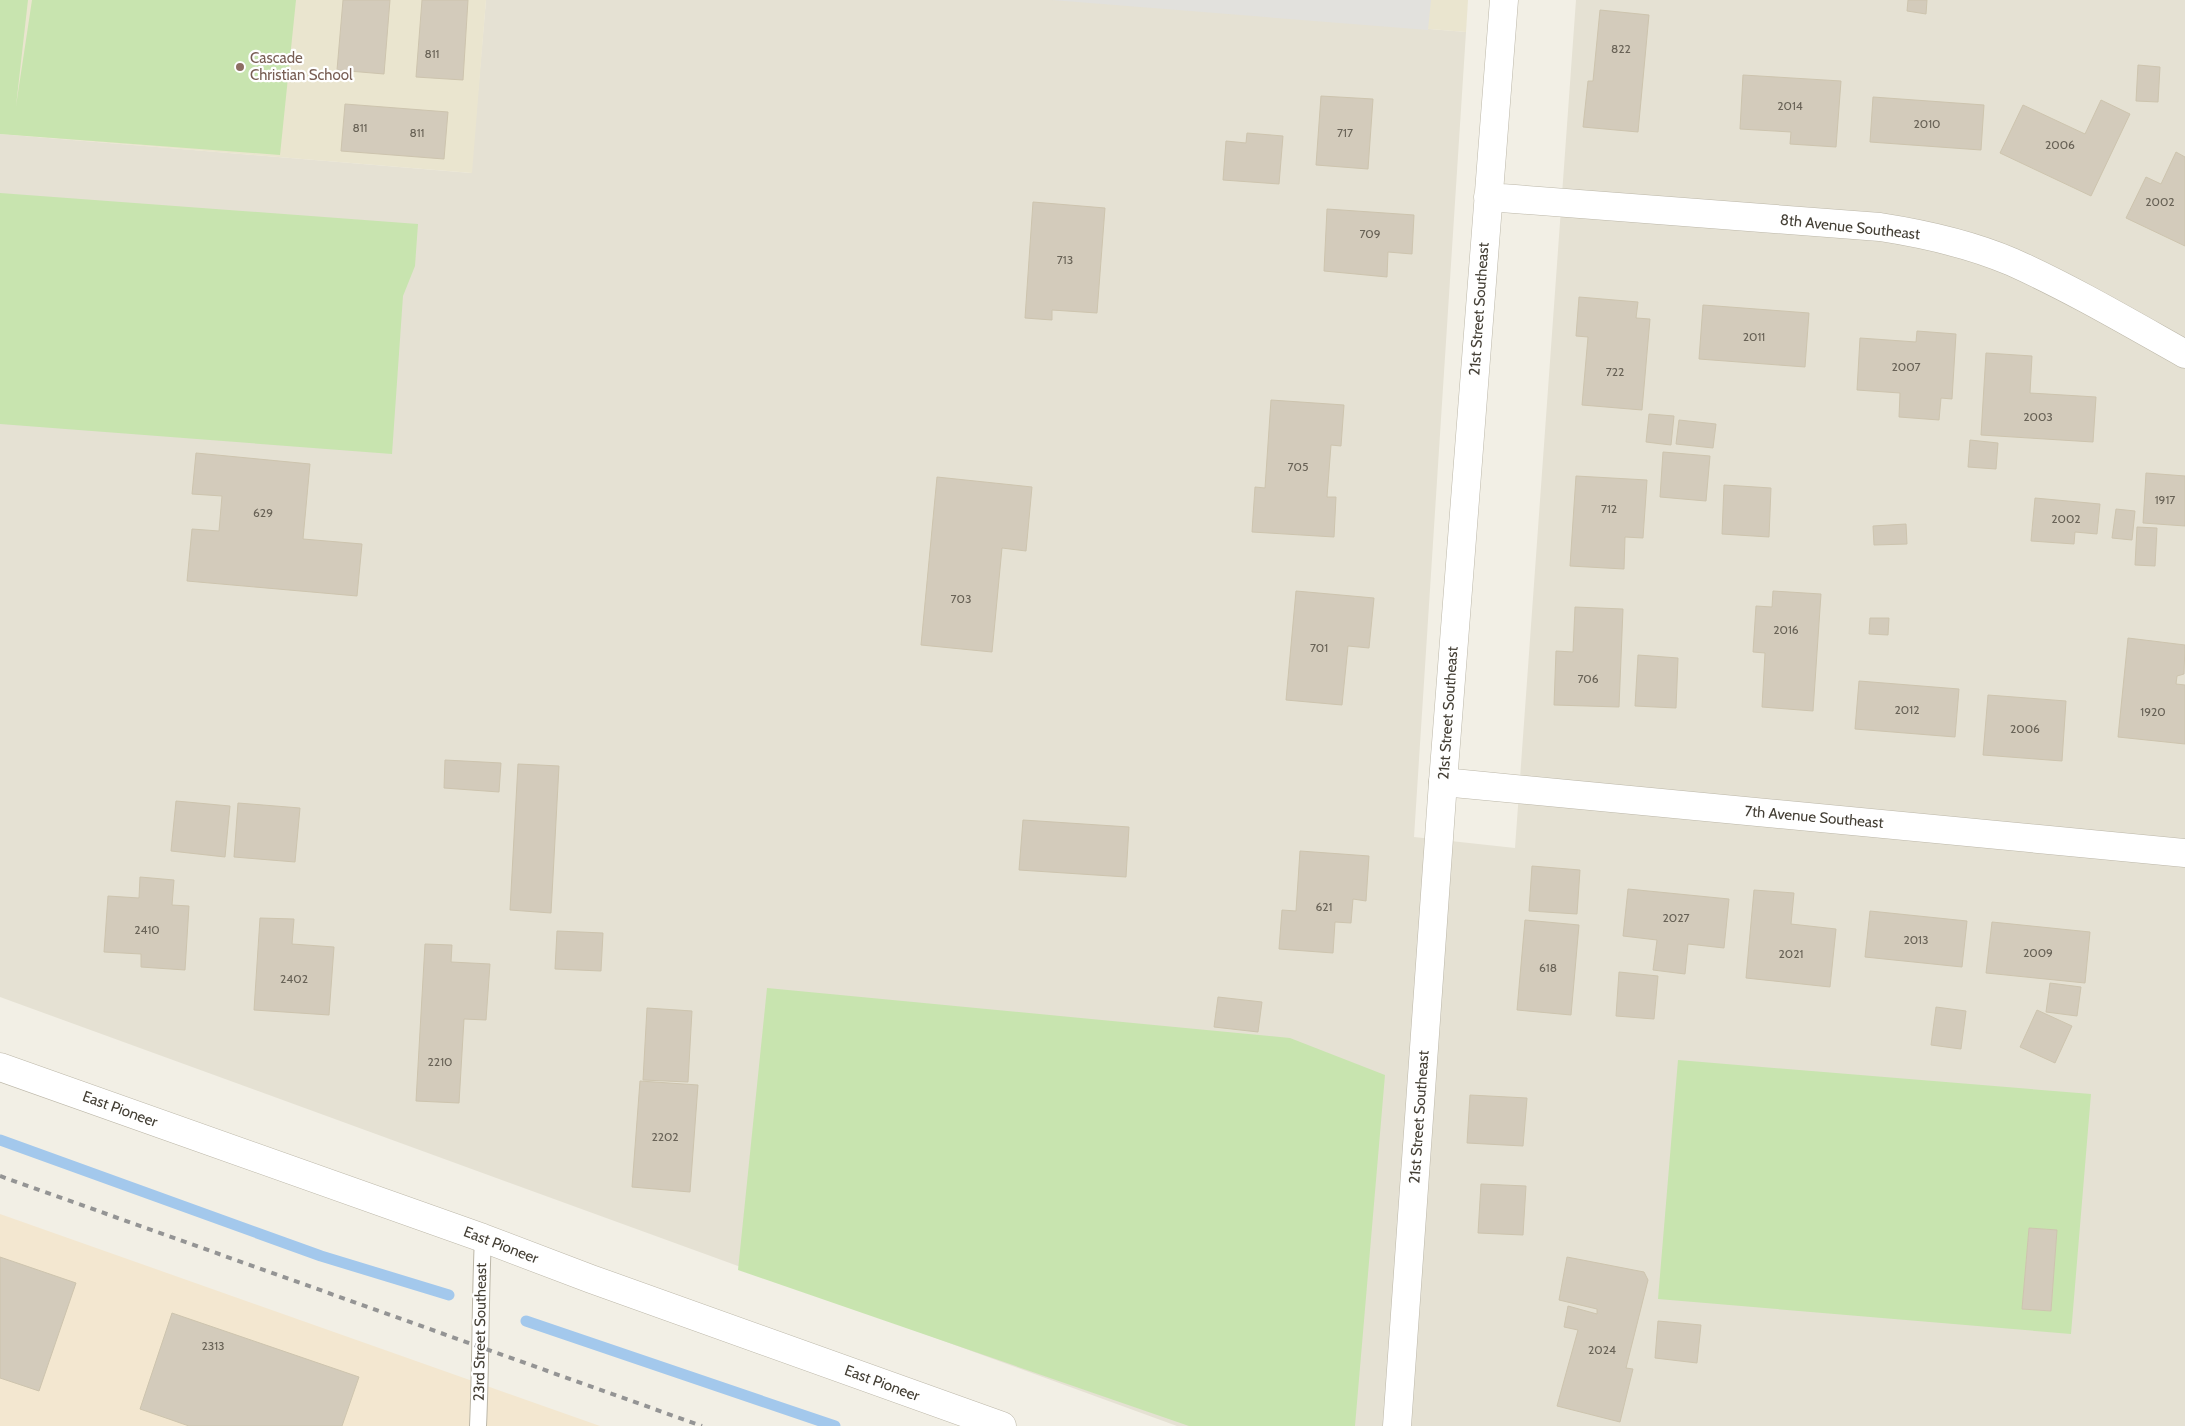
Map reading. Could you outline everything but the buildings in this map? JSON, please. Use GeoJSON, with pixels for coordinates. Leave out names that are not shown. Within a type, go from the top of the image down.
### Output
{"type":"FeatureCollection","features":[{"type":"Feature","properties":{"kind":"street","name":"21st Street Southeast"},"geometry":{"type":"LineString","coordinates":[[1397,1426],[1443,782],[1504,0]]}},
{"type":"Feature","properties":{"kind":"street","name":"8th Avenue Southeast"},"geometry":{"type":"LineString","coordinates":[[1488,197],[1880,227],[1926,234],[2012,262],[2096,304],[2185,354]]}},
{"type":"Feature","properties":{"kind":"street","name":"7th Avenue Southeast"},"geometry":{"type":"LineString","coordinates":[[1443,782],[2185,853]]}},
{"type":"Feature","properties":{"kind":"street","name":"East Pioneer"},"geometry":{"type":"LineString","coordinates":[[0,1067],[483,1238],[591,1280],[1002,1426]]}},
{"type":"Feature","properties":{"kind":"lane","name":"23rd Street Southeast"},"geometry":{"type":"LineString","coordinates":[[478,1426],[482,1348],[480,1322],[483,1238]]}},
{"type":"Feature","properties":{"kind":"shaded area","name":"Cascade Christian School"},"geometry":{"type":"Polygon","coordinates":[[[0,0],[486,0],[472,173],[0,134],[0,0]]]}},
{"type":"Feature","properties":{"kind":"shaded area"},"geometry":{"type":"Polygon","coordinates":[[[486,0],[1080,0],[1466,32],[1414,837],[1515,848],[1576,0],[2185,0],[2185,1426],[1177,1426],[0,997],[0,134],[471,173],[486,0]]]}},
{"type":"Feature","properties":{"kind":"shaded area"},"geometry":{"type":"Polygon","coordinates":[[[1052,0],[1431,0],[1428,30],[1052,0]]]}},
{"type":"Feature","properties":{"kind":"shaded area"},"geometry":{"type":"Polygon","coordinates":[[[1080,0],[1468,0],[1466,32],[1080,0]]]}},
{"type":"Feature","properties":{"kind":"shaded area"},"geometry":{"type":"Polygon","coordinates":[[[0,1214],[600,1426],[0,1426],[0,1214]]]}},
{"type":"Feature","properties":{"kind":"green space"},"geometry":{"type":"Polygon","coordinates":[[[0,0],[28,0],[16,106],[32,0],[296,0],[280,155],[0,134],[0,0]]]}},
{"type":"Feature","properties":{"kind":"green space"},"geometry":{"type":"Polygon","coordinates":[[[0,193],[418,224],[415,266],[403,296],[392,454],[0,424],[0,193]]]}},
{"type":"Feature","properties":{"kind":"green space"},"geometry":{"type":"Polygon","coordinates":[[[767,988],[1290,1038],[1385,1075],[1355,1426],[1189,1426],[738,1270],[767,988]]]}},
{"type":"Feature","properties":{"kind":"green space"},"geometry":{"type":"Polygon","coordinates":[[[1678,1060],[2091,1094],[2071,1334],[1658,1299],[1678,1060]],[[2029,1228],[2022,1309],[2051,1311],[2057,1230],[2029,1228]]]}},
{"type":"Feature","properties":{"kind":"waterway"},"geometry":{"type":"LineString","coordinates":[[0,1140],[321,1256],[449,1295]]}},
{"type":"Feature","properties":{"kind":"waterway"},"geometry":{"type":"LineString","coordinates":[[526,1321],[835,1426]]}},
{"type":"Feature","properties":{"kind":"railway"},"geometry":{"type":"LineString","coordinates":[[0,1176],[702,1426]]}},
{"type":"Feature","properties":{"kind":"place","name":"Cascade Christian School"},"geometry":{"type":"Point","coordinates":[240,67]}}]}
